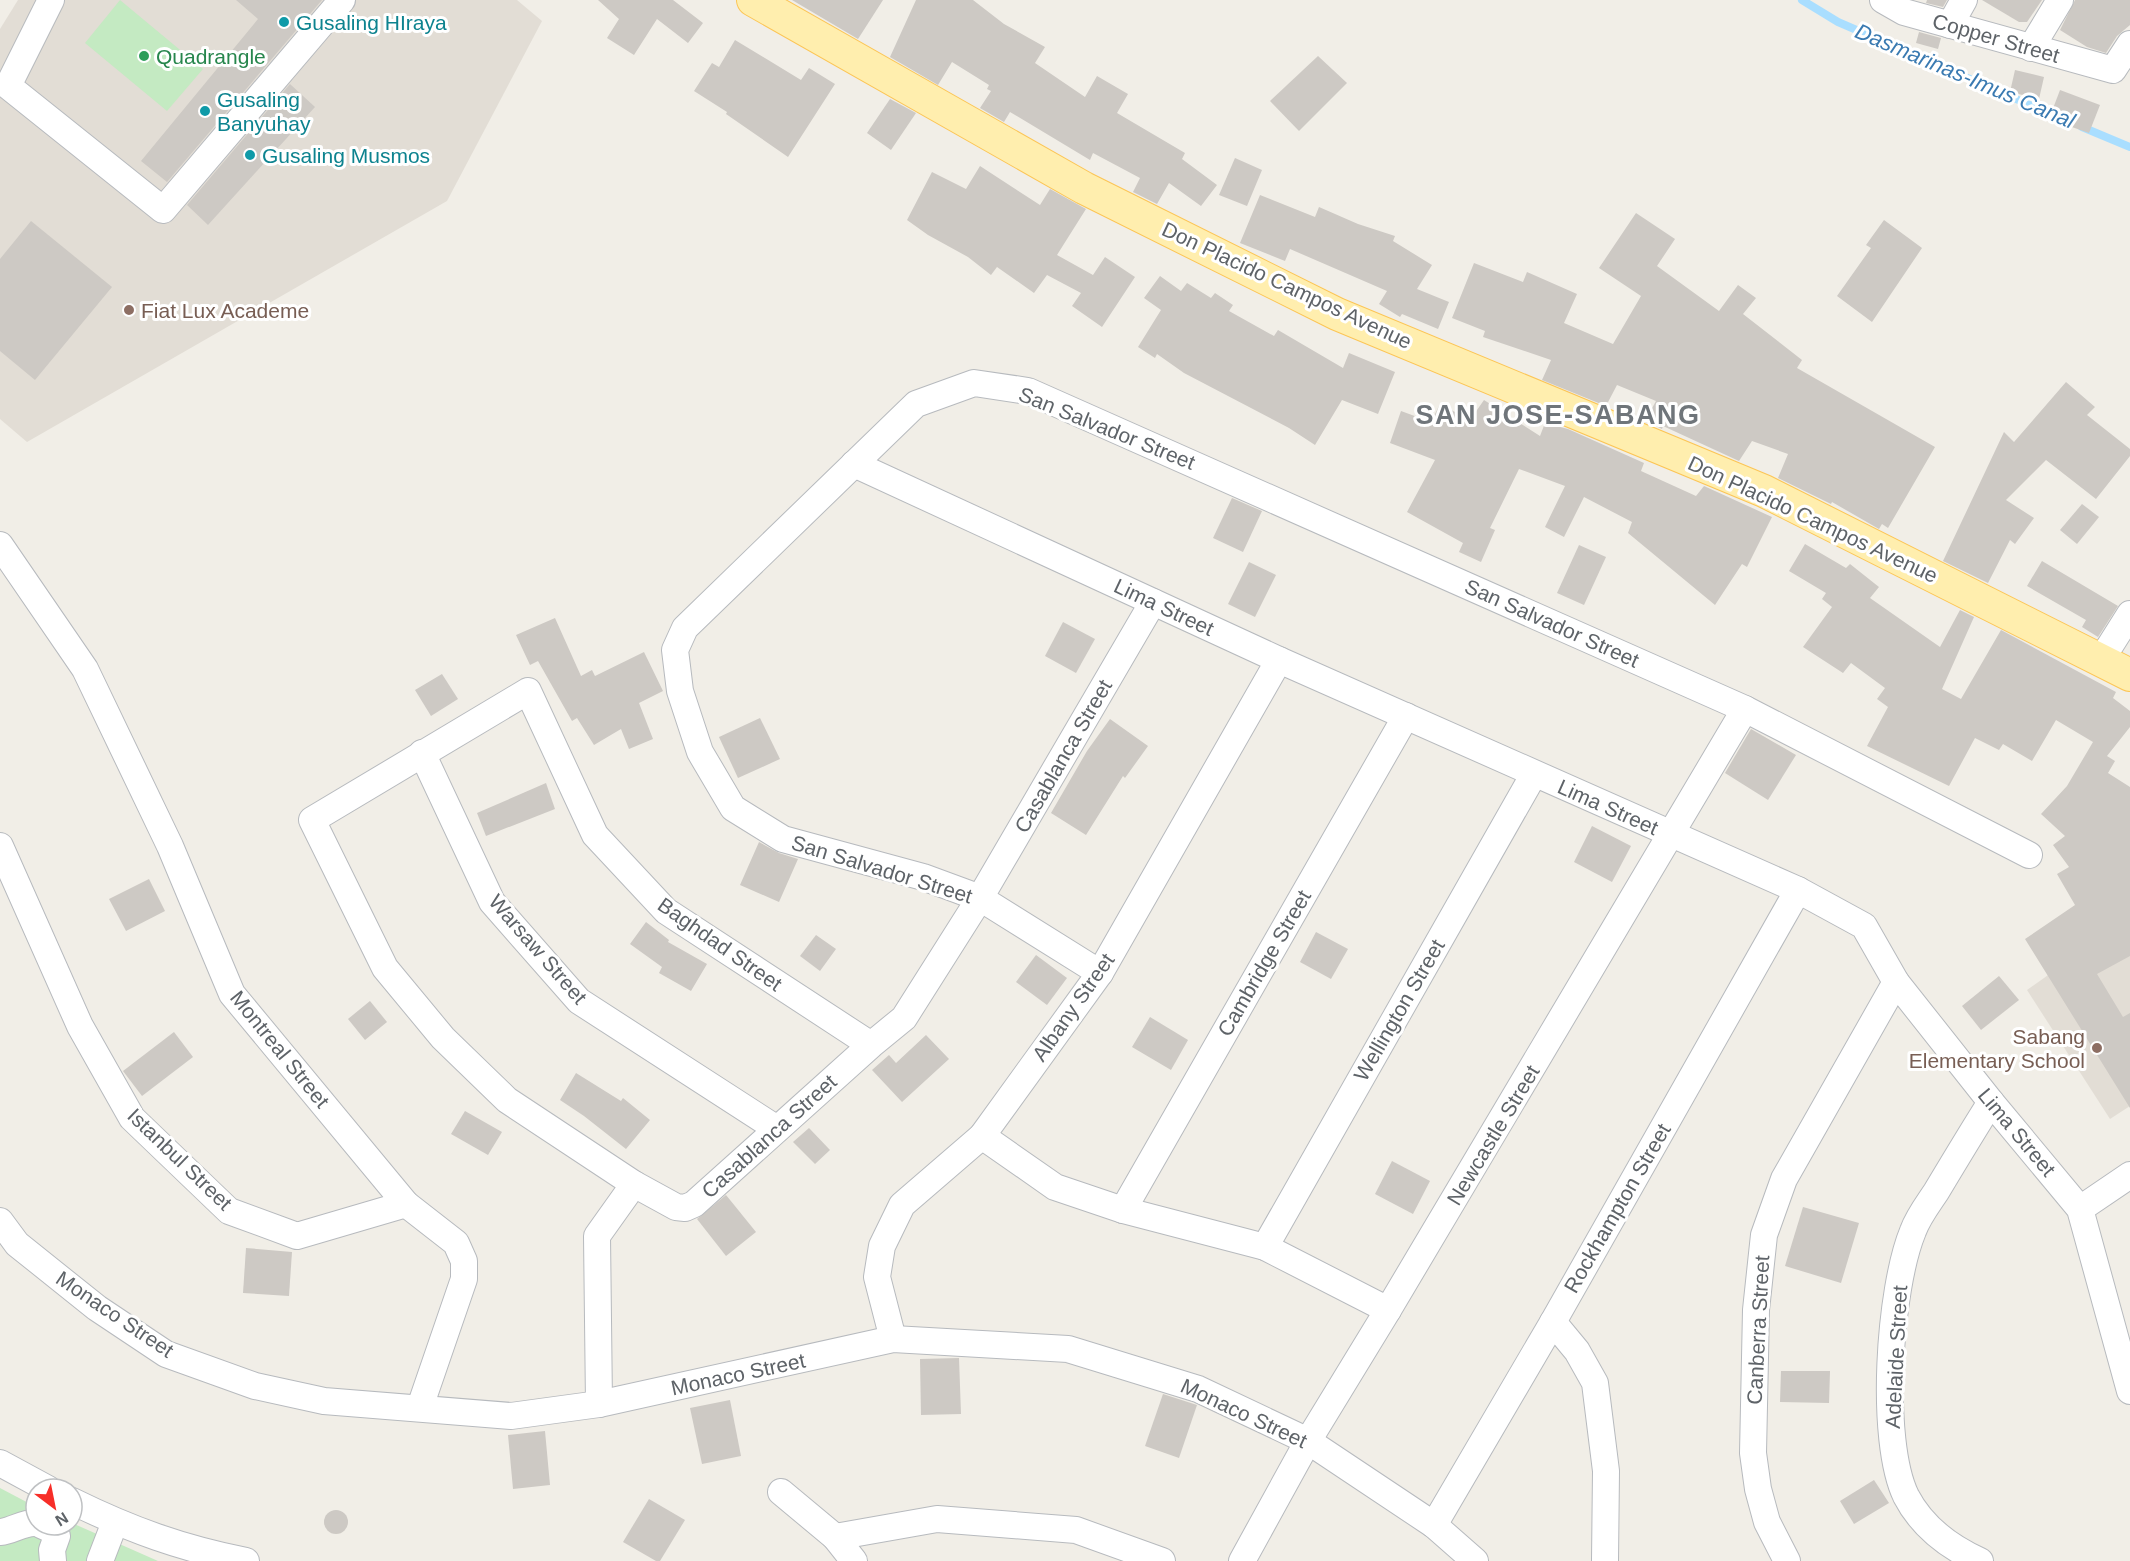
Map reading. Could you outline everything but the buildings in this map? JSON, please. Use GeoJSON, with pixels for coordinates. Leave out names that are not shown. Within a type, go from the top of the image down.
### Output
{"type":"FeatureCollection","features":[{"type":"Feature","properties":{"kind":"main road","name":"Don Placido Campos Avenue"},"geometry":{"type":"LineString","coordinates":[[753,0],[1084,188],[1337,314],[1764,491],[2130,675]]}},
{"type":"Feature","properties":{"kind":"street"},"geometry":{"type":"LineString","coordinates":[[51,0],[8,86],[164,210],[342,0]]}},
{"type":"Feature","properties":{"kind":"street","name":"Copper Street"},"geometry":{"type":"LineString","coordinates":[[1882,0],[1904,12],[2113,70],[2130,44]]}},
{"type":"Feature","properties":{"kind":"street"},"geometry":{"type":"LineString","coordinates":[[1950,25],[1964,0]]}},
{"type":"Feature","properties":{"kind":"street"},"geometry":{"type":"LineString","coordinates":[[2031,48],[2060,0]]}},
{"type":"Feature","properties":{"kind":"street","name":"San Salvador Street"},"geometry":{"type":"LineString","coordinates":[[1100,973],[980,898],[923,877],[783,839],[733,808],[700,752],[680,691],[675,650],[685,628],[916,404],[974,383],[1028,391],[1745,709],[2030,855]]}},
{"type":"Feature","properties":{"kind":"street","name":"Lima Street"},"geometry":{"type":"LineString","coordinates":[[854,464],[1279,660],[1798,890],[1864,926],[1896,982],[1990,1102],[2080,1209],[2130,1391]]}},
{"type":"Feature","properties":{"kind":"street","name":"Montreal Street"},"geometry":{"type":"LineString","coordinates":[[0,545],[85,669],[170,846],[232,994],[406,1204],[456,1243],[464,1261],[464,1279],[420,1407]]}},
{"type":"Feature","properties":{"kind":"street","name":"Casablanca Street"},"geometry":{"type":"LineString","coordinates":[[312,820],[385,968],[443,1038],[507,1100],[634,1184],[676,1207],[685,1208],[694,1204],[904,1018],[980,898],[1153,602]]}},
{"type":"Feature","properties":{"kind":"street"},"geometry":{"type":"LineString","coordinates":[[2101,660],[2130,614]]}},
{"type":"Feature","properties":{"kind":"street","name":"Albany Street"},"geometry":{"type":"LineString","coordinates":[[893,1339],[877,1276],[882,1246],[902,1205],[982,1136],[1100,973],[1279,660]]}},
{"type":"Feature","properties":{"kind":"street","name":"Baghdad Street"},"geometry":{"type":"LineString","coordinates":[[312,820],[528,691],[595,835],[666,911],[871,1045]]}},
{"type":"Feature","properties":{"kind":"street","name":"Newcastle Street"},"geometry":{"type":"LineString","coordinates":[[1242,1561],[1308,1441],[1745,709]]}},
{"type":"Feature","properties":{"kind":"street","name":"Cambridge Street"},"geometry":{"type":"LineString","coordinates":[[1123,1210],[1406,716]]}},
{"type":"Feature","properties":{"kind":"street","name":"Warsaw Street"},"geometry":{"type":"LineString","coordinates":[[422,753],[492,902],[579,1000],[777,1129]]}},
{"type":"Feature","properties":{"kind":"street","name":"Wellington Street"},"geometry":{"type":"LineString","coordinates":[[1265,1247],[1534,774]]}},
{"type":"Feature","properties":{"kind":"street","name":"Istanbul Street"},"geometry":{"type":"LineString","coordinates":[[0,846],[80,1026],[132,1118],[229,1211],[297,1236],[406,1204]]}},
{"type":"Feature","properties":{"kind":"street","name":"Rockhampton Street"},"geometry":{"type":"LineString","coordinates":[[1434,1525],[1553,1322],[1798,890]]}},
{"type":"Feature","properties":{"kind":"street","name":"Canberra Street"},"geometry":{"type":"LineString","coordinates":[[1787,1561],[1767,1522],[1758,1489],[1753,1453],[1756,1310],[1764,1235],[1784,1179],[1896,982]]}},
{"type":"Feature","properties":{"kind":"street","name":"Adelaide Street"},"geometry":{"type":"LineString","coordinates":[[1980,1561],[1939,1538],[1919,1517],[1906,1496],[1891,1447],[1892,1342],[1896,1286],[1913,1230],[1990,1102]]}},
{"type":"Feature","properties":{"kind":"street"},"geometry":{"type":"LineString","coordinates":[[982,1136],[1055,1188],[1123,1210],[1265,1247],[1388,1310]]}},
{"type":"Feature","properties":{"kind":"street"},"geometry":{"type":"LineString","coordinates":[[2080,1209],[2130,1175]]}},
{"type":"Feature","properties":{"kind":"street"},"geometry":{"type":"LineString","coordinates":[[599,1404],[597,1236],[634,1184]]}},
{"type":"Feature","properties":{"kind":"street","name":"Monaco Street"},"geometry":{"type":"LineString","coordinates":[[0,1221],[18,1244],[97,1308],[166,1354],[255,1386],[324,1401],[511,1416],[599,1404],[893,1339],[1068,1349],[1198,1389],[1308,1441],[1434,1525],[1475,1561]]}},
{"type":"Feature","properties":{"kind":"street"},"geometry":{"type":"LineString","coordinates":[[1553,1322],[1577,1351],[1595,1383],[1606,1471],[1605,1561]]}},
{"type":"Feature","properties":{"kind":"street"},"geometry":{"type":"LineString","coordinates":[[0,1463],[26,1477]]}},
{"type":"Feature","properties":{"kind":"street"},"geometry":{"type":"LineString","coordinates":[[781,1492],[835,1537],[854,1561]]}},
{"type":"Feature","properties":{"kind":"street"},"geometry":{"type":"LineString","coordinates":[[84,1507],[115,1522],[191,1550],[246,1561]]}},
{"type":"Feature","properties":{"kind":"street"},"geometry":{"type":"LineString","coordinates":[[835,1537],[937,1519],[1076,1530],[1162,1561]]}},
{"type":"Feature","properties":{"kind":"street"},"geometry":{"type":"LineString","coordinates":[[100,1561],[115,1522]]}},
{"type":"Feature","properties":{"kind":"street"},"geometry":{"type":"LineString","coordinates":[[0,1532],[9,1531],[24,1524]]}},
{"type":"Feature","properties":{"kind":"street"},"geometry":{"type":"LineString","coordinates":[[53,1561],[52,1550],[57,1537]]}},
{"type":"Feature","properties":{"kind":"shaded area","name":"Fiat Lux Academe"},"geometry":{"type":"Polygon","coordinates":[[[18,0],[517,0],[542,21],[447,201],[27,442],[0,419],[0,29],[18,0]]]}},
{"type":"Feature","properties":{"kind":"shaded area","name":"Sabang Elementary School"},"geometry":{"type":"Polygon","coordinates":[[[2130,917],[2130,1106],[2110,1119],[2027,990],[2130,917]]]}},
{"type":"Feature","properties":{"kind":"green space","name":"Quadrangle"},"geometry":{"type":"Polygon","coordinates":[[[120,0],[203,69],[167,111],[85,43],[120,0]]]}},
{"type":"Feature","properties":{"kind":"green space"},"geometry":{"type":"Polygon","coordinates":[[[0,1488],[24,1501],[24,1537],[84,1537],[84,1528],[158,1561],[0,1561],[0,1488]]]}},
{"type":"Feature","properties":{"kind":"waterway","name":"Dasmarinas-Imus Canal"},"geometry":{"type":"LineString","coordinates":[[1802,0],[1838,22],[2060,118]]}},
{"type":"Feature","properties":{"kind":"waterway","name":"Dasmarinas-Imus Canal"},"geometry":{"type":"LineString","coordinates":[[2082,127],[2130,147]]}},
{"type":"Feature","properties":{"kind":"place","name":"Gusaling HIraya"},"geometry":{"type":"Point","coordinates":[284,22]}},
{"type":"Feature","properties":{"kind":"place","name":"Quadrangle"},"geometry":{"type":"Point","coordinates":[144,56]}},
{"type":"Feature","properties":{"kind":"place","name":"Gusaling Banyuhay"},"geometry":{"type":"Point","coordinates":[205,111]}},
{"type":"Feature","properties":{"kind":"place","name":"Gusaling Musmos"},"geometry":{"type":"Point","coordinates":[250,155]}},
{"type":"Feature","properties":{"kind":"place","name":"Fiat Lux Academe"},"geometry":{"type":"Point","coordinates":[129,310]}},
{"type":"Feature","properties":{"kind":"place","name":"Sabang Elementary School"},"geometry":{"type":"Point","coordinates":[2097,1048]}},
{"type":"Feature","properties":{"kind":"district","name":"SAN JOSE-SABANG"},"geometry":{"type":"Point","coordinates":[1558,415]}}]}
